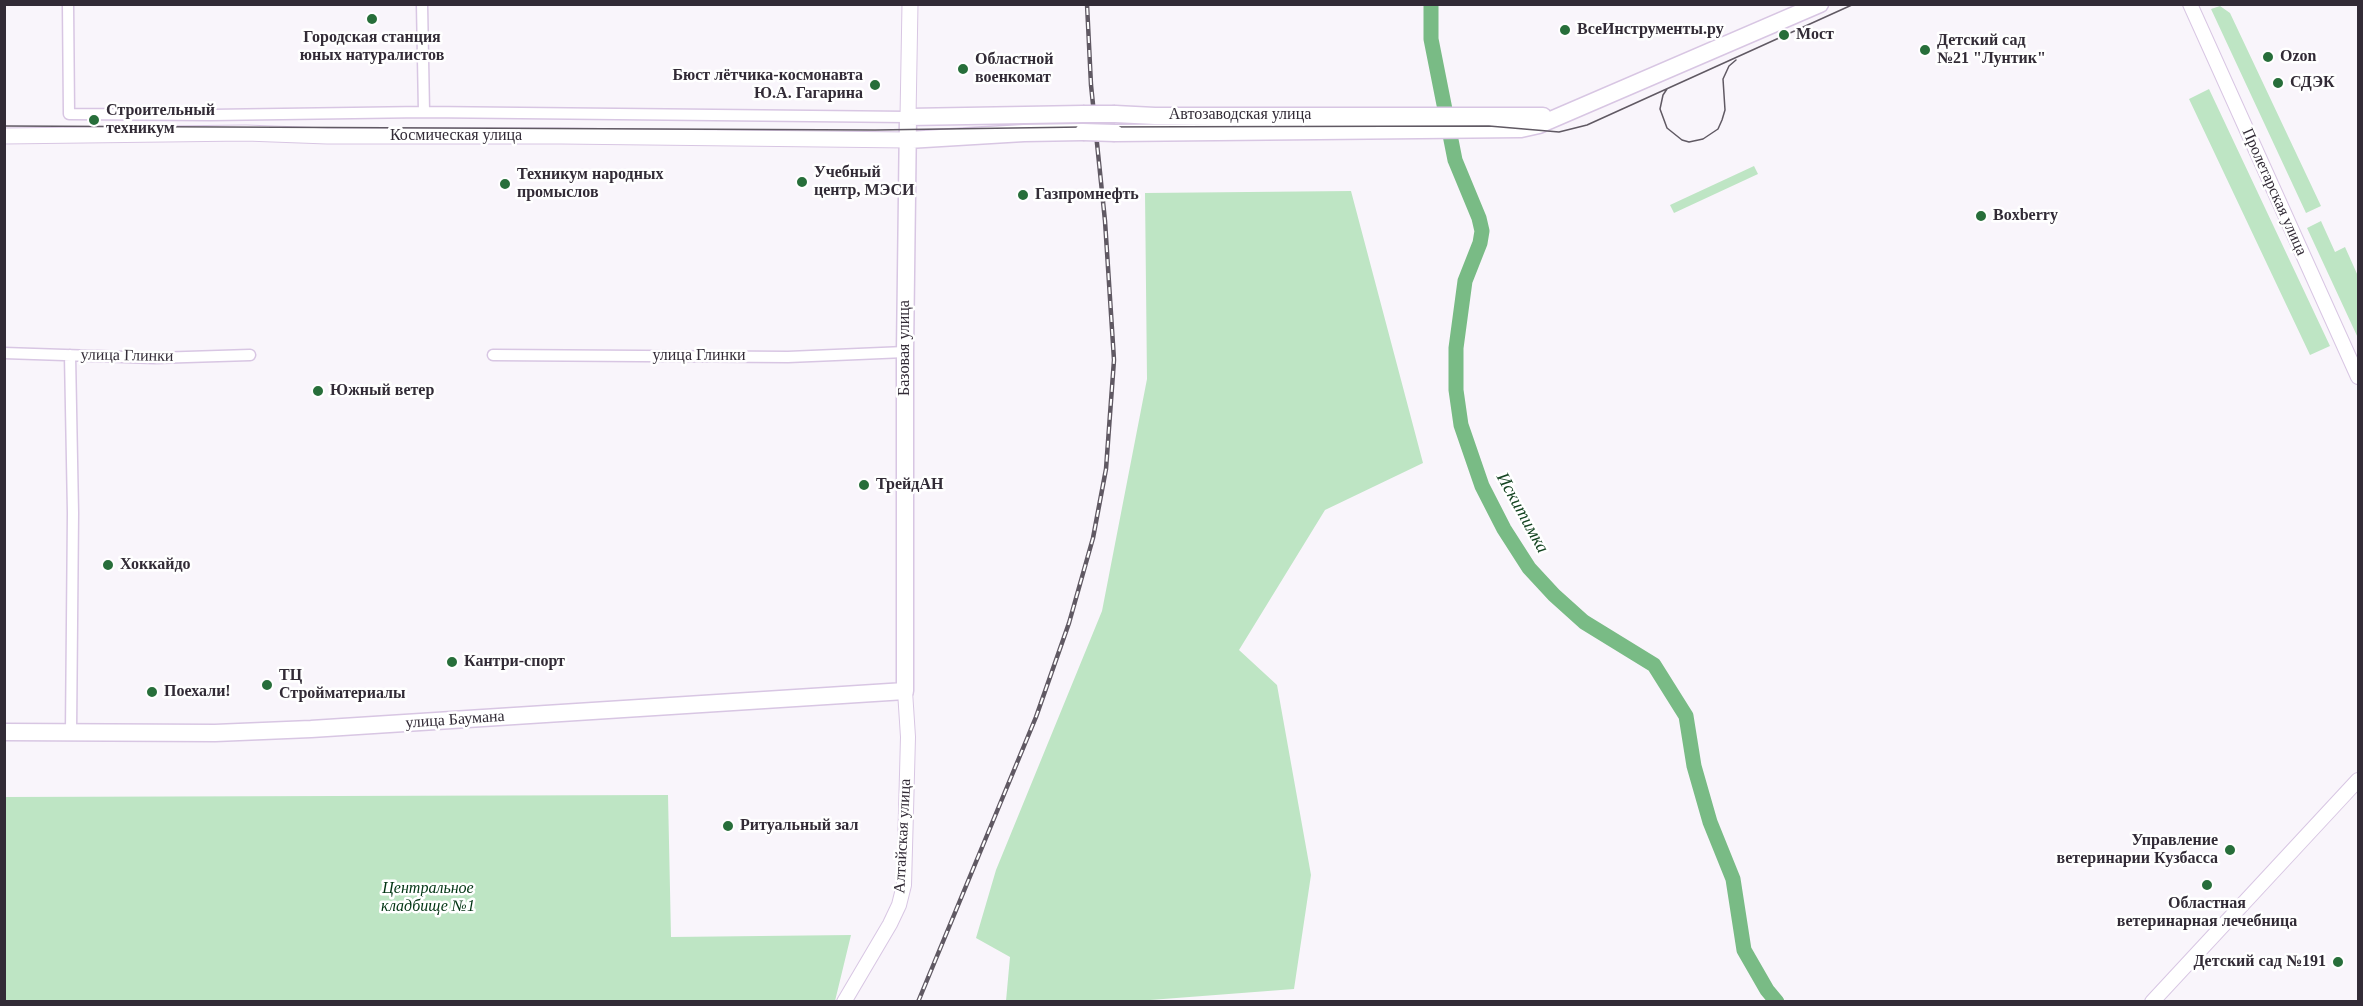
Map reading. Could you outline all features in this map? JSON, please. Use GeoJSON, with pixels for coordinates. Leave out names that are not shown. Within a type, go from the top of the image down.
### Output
{"type":"FeatureCollection","features":[{"type":"Feature","properties":{"kind":"main road","name":"Базовая улица"},"geometry":{"type":"LineString","coordinates":[[905,692],[905,352],[910,4]]}},
{"type":"Feature","properties":{"kind":"main road","name":"Автозаводская улица"},"geometry":{"type":"LineString","coordinates":[[909,117],[1115,114],[1391,123],[1488,123],[1571,112],[1820,4]]}},
{"type":"Feature","properties":{"kind":"main road","name":"Автозаводская улица"},"geometry":{"type":"LineString","coordinates":[[908,140],[1024,133],[1115,133],[1391,123]]}},
{"type":"Feature","properties":{"kind":"main road","name":"Космическая улица"},"geometry":{"type":"LineString","coordinates":[[4,136],[246,133],[327,136],[908,140]]}},
{"type":"Feature","properties":{"kind":"main road","name":"улица Баумана"},"geometry":{"type":"LineString","coordinates":[[4,732],[215,733],[311,729],[905,692]]}},
{"type":"Feature","properties":{"kind":"street","name":"Космическая улица"},"geometry":{"type":"LineString","coordinates":[[68,4],[69,114],[424,112],[909,117]]}},
{"type":"Feature","properties":{"kind":"street"},"geometry":{"type":"LineString","coordinates":[[422,4],[424,112]]}},
{"type":"Feature","properties":{"kind":"street","name":"Пролетарская улица"},"geometry":{"type":"LineString","coordinates":[[2191,6],[2358,377]]}},
{"type":"Feature","properties":{"kind":"street","name":"улица Глинки"},"geometry":{"type":"LineString","coordinates":[[493,355],[788,357],[905,352]]}},
{"type":"Feature","properties":{"kind":"street","name":"улица Глинки"},"geometry":{"type":"LineString","coordinates":[[4,353],[155,358],[250,355]]}},
{"type":"Feature","properties":{"kind":"street"},"geometry":{"type":"LineString","coordinates":[[70,355],[73,513],[70,732]]}},
{"type":"Feature","properties":{"kind":"street","name":"Алтайская улица"},"geometry":{"type":"LineString","coordinates":[[844,1002],[890,924],[899,905],[904,885],[908,737],[905,692]]}},
{"type":"Feature","properties":{"kind":"street"},"geometry":{"type":"LineString","coordinates":[[2152,1002],[2358,780]]}},
{"type":"Feature","properties":{"kind":"green space"},"geometry":{"type":"Polygon","coordinates":[[[2220,6],[2230,13],[2321,206],[2306,213],[2211,9],[2220,6]]]}},
{"type":"Feature","properties":{"kind":"green space"},"geometry":{"type":"Polygon","coordinates":[[[2209,89],[2330,346],[2310,355],[2189,99],[2209,89]]]}},
{"type":"Feature","properties":{"kind":"green space"},"geometry":{"type":"Polygon","coordinates":[[[1754,166],[1758,174],[1674,213],[1670,205],[1754,166]]]}},
{"type":"Feature","properties":{"kind":"green space"},"geometry":{"type":"Polygon","coordinates":[[[1351,191],[1423,463],[1325,510],[1239,650],[1277,685],[1311,875],[1294,989],[1124,1002],[1006,1001],[1010,957],[976,938],[996,870],[1102,611],[1147,379],[1145,193],[1351,191]]]}},
{"type":"Feature","properties":{"kind":"green space"},"geometry":{"type":"Polygon","coordinates":[[[2321,221],[2335,252],[2345,247],[2358,276],[2358,338],[2307,228],[2321,221]]]}},
{"type":"Feature","properties":{"kind":"green space","name":"Центральное кладбище №1"},"geometry":{"type":"Polygon","coordinates":[[[668,795],[671,937],[851,935],[835,1001],[5,1001],[5,797],[668,795]]]}},
{"type":"Feature","properties":{"kind":"waterway","name":"Искитимка"},"geometry":{"type":"LineString","coordinates":[[1431,4],[1431,39],[1455,160],[1479,218],[1482,231],[1480,243],[1465,281],[1456,348],[1456,390],[1461,425],[1482,486],[1504,529],[1529,568],[1584,622],[1654,665],[1686,716],[1694,766],[1710,822],[1733,879],[1744,950],[1767,990],[1777,1002]]}},
{"type":"Feature","properties":{"kind":"tram line"},"geometry":{"type":"LineString","coordinates":[[4,126],[875,130],[1489,126],[1559,132],[1587,125],[1854,4]]}},
{"type":"Feature","properties":{"kind":"tram line"},"geometry":{"type":"LineString","coordinates":[[1667,89],[1660,109],[1667,128],[1682,140],[1689,142],[1703,139],[1718,129],[1722,120],[1725,110],[1723,79],[1729,66],[1736,60]]}},
{"type":"Feature","properties":{"kind":"railway"},"geometry":{"type":"LineString","coordinates":[[918,1002],[1036,717],[1069,623],[1093,538],[1106,469],[1114,360],[1105,221],[1091,85],[1087,4]]}},
{"type":"Feature","properties":{"kind":"place","name":"Городская станция юных натуралистов"},"geometry":{"type":"Point","coordinates":[372,19]}},
{"type":"Feature","properties":{"kind":"place","name":"ВсеИнструменты.ру"},"geometry":{"type":"Point","coordinates":[1565,30]}},
{"type":"Feature","properties":{"kind":"place","name":"Мост"},"geometry":{"type":"Point","coordinates":[1784,35]}},
{"type":"Feature","properties":{"kind":"place","name":"Детский сад №21 \"Лунтик\""},"geometry":{"type":"Point","coordinates":[1925,50]}},
{"type":"Feature","properties":{"kind":"place","name":"Ozon"},"geometry":{"type":"Point","coordinates":[2268,57]}},
{"type":"Feature","properties":{"kind":"place","name":"Областной военкомат"},"geometry":{"type":"Point","coordinates":[963,69]}},
{"type":"Feature","properties":{"kind":"place","name":"СДЭК"},"geometry":{"type":"Point","coordinates":[2278,83]}},
{"type":"Feature","properties":{"kind":"place","name":"Бюст лётчика-космонавта Ю.А. Гагарина"},"geometry":{"type":"Point","coordinates":[875,85]}},
{"type":"Feature","properties":{"kind":"place","name":"Строительный техникум"},"geometry":{"type":"Point","coordinates":[94,120]}},
{"type":"Feature","properties":{"kind":"place","name":"Учебный центр, МЭСИ"},"geometry":{"type":"Point","coordinates":[802,182]}},
{"type":"Feature","properties":{"kind":"place","name":"Техникум народных промыслов"},"geometry":{"type":"Point","coordinates":[505,184]}},
{"type":"Feature","properties":{"kind":"place","name":"Газпромнефть"},"geometry":{"type":"Point","coordinates":[1023,195]}},
{"type":"Feature","properties":{"kind":"place","name":"Boxberry"},"geometry":{"type":"Point","coordinates":[1981,216]}},
{"type":"Feature","properties":{"kind":"place","name":"Южный ветер"},"geometry":{"type":"Point","coordinates":[318,391]}},
{"type":"Feature","properties":{"kind":"place","name":"ТрейдАН"},"geometry":{"type":"Point","coordinates":[864,485]}},
{"type":"Feature","properties":{"kind":"place","name":"Хоккайдо"},"geometry":{"type":"Point","coordinates":[108,565]}},
{"type":"Feature","properties":{"kind":"place","name":"Кантри-спорт"},"geometry":{"type":"Point","coordinates":[452,662]}},
{"type":"Feature","properties":{"kind":"place","name":"ТЦ Стройматериалы"},"geometry":{"type":"Point","coordinates":[267,685]}},
{"type":"Feature","properties":{"kind":"place","name":"Поехали!"},"geometry":{"type":"Point","coordinates":[152,692]}},
{"type":"Feature","properties":{"kind":"place","name":"Ритуальный зал"},"geometry":{"type":"Point","coordinates":[728,826]}},
{"type":"Feature","properties":{"kind":"place","name":"Управление ветеринарии Кузбасса"},"geometry":{"type":"Point","coordinates":[2230,850]}},
{"type":"Feature","properties":{"kind":"place","name":"Областная ветеринарная лечебница"},"geometry":{"type":"Point","coordinates":[2207,885]}},
{"type":"Feature","properties":{"kind":"place","name":"Детский сад №191"},"geometry":{"type":"Point","coordinates":[2338,962]}}]}
